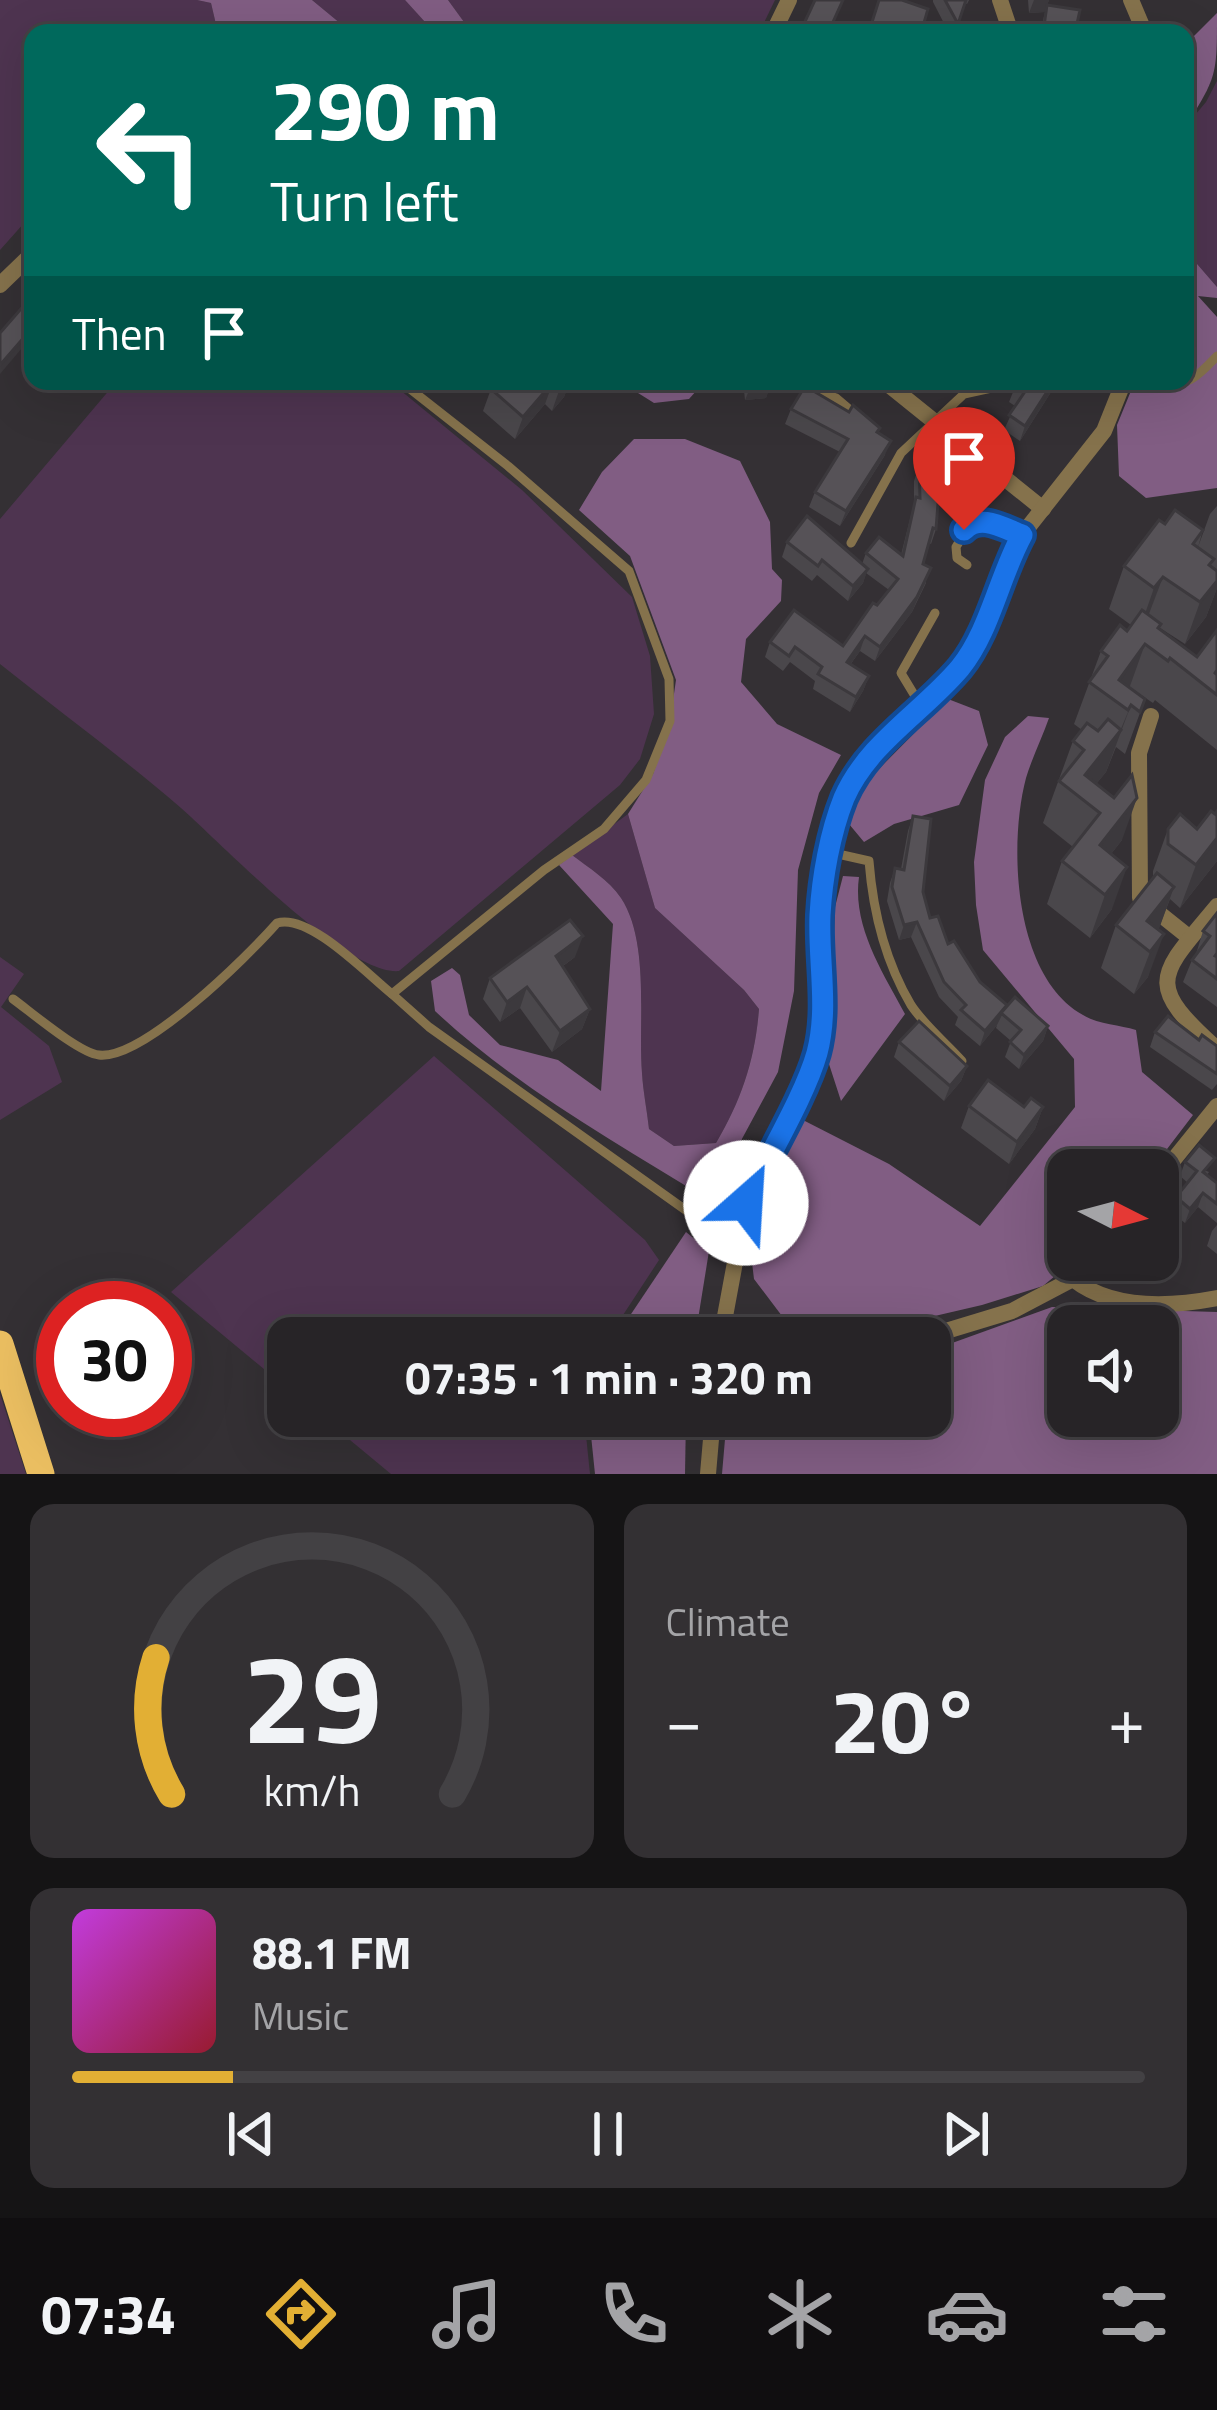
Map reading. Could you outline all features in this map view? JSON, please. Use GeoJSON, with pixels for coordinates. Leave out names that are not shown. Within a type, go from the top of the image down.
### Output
{"type":"FeatureCollection","features":[{"type":"Feature","properties":{"kind":"highway"},"geometry":{"type":"LineString","coordinates":[[0,1344],[40,1474]]}},
{"type":"Feature","properties":{"kind":"street"},"geometry":{"type":"LineString","coordinates":[[0,285],[24,262]]}},
{"type":"Feature","properties":{"kind":"street"},"geometry":{"type":"LineString","coordinates":[[895,390],[1043,509]]}},
{"type":"Feature","properties":{"kind":"street"},"geometry":{"type":"LineString","coordinates":[[724,1317],[746,1203],[817,1054],[823,1006],[820,914],[845,797],[881,744],[961,667],[979,638],[1022,535],[1104,431],[1120,390]]}},
{"type":"Feature","properties":{"kind":"street"},"geometry":{"type":"LineString","coordinates":[[1150,716],[1139,753],[1140,898],[1190,938]]}},
{"type":"Feature","properties":{"kind":"street"},"geometry":{"type":"LineString","coordinates":[[1217,906],[1176,957],[1167,979],[1167,995],[1178,1014],[1217,1049]]}},
{"type":"Feature","properties":{"kind":"street"},"geometry":{"type":"LineString","coordinates":[[1179,1152],[1217,1106]]}},
{"type":"Feature","properties":{"kind":"street"},"geometry":{"type":"LineString","coordinates":[[951,1330],[1012,1311],[1069,1281]]}},
{"type":"Feature","properties":{"kind":"street"},"geometry":{"type":"LineString","coordinates":[[1076,1281],[1092,1294],[1127,1302],[1170,1304],[1217,1298]]}},
{"type":"Feature","properties":{"kind":"street"},"geometry":{"type":"LineString","coordinates":[[708,1474],[711,1437]]}},
{"type":"Feature","properties":{"kind":"lane"},"geometry":{"type":"LineString","coordinates":[[1194,378],[1217,356]]}},
{"type":"Feature","properties":{"kind":"lane"},"geometry":{"type":"LineString","coordinates":[[392,994],[544,870],[604,829],[646,780],[670,721],[669,679],[629,571],[411,390]]}},
{"type":"Feature","properties":{"kind":"lane"},"geometry":{"type":"LineString","coordinates":[[813,390],[836,398],[869,426]]}},
{"type":"Feature","properties":{"kind":"lane"},"geometry":{"type":"LineString","coordinates":[[851,543],[901,453],[964,394],[982,390]]}},
{"type":"Feature","properties":{"kind":"lane"},"geometry":{"type":"LineString","coordinates":[[885,440],[901,453]]}},
{"type":"Feature","properties":{"kind":"lane"},"geometry":{"type":"LineString","coordinates":[[967,566],[957,558],[956,547],[971,522],[982,521],[1022,535]]}},
{"type":"Feature","properties":{"kind":"lane"},"geometry":{"type":"LineString","coordinates":[[921,706],[901,673],[935,613]]}},
{"type":"Feature","properties":{"kind":"lane"},"geometry":{"type":"LineString","coordinates":[[830,852],[869,861],[872,902],[886,953],[913,1008],[962,1061]]}},
{"type":"Feature","properties":{"kind":"lane"},"geometry":{"type":"LineString","coordinates":[[13,999],[94,1056],[121,1054],[155,1034],[277,923],[287,920],[307,926],[429,1027],[736,1246]]}},
{"type":"Feature","properties":{"kind":"lane"},"geometry":{"type":"LineString","coordinates":[[1186,1143],[1202,1155]]}},
{"type":"Feature","properties":{"kind":"shaded area"},"geometry":{"type":"Polygon","coordinates":[[[0,0],[211,3],[216,24],[24,24],[24,223],[0,250],[0,0]]]}},
{"type":"Feature","properties":{"kind":"shaded area"},"geometry":{"type":"Polygon","coordinates":[[[197,0],[312,0],[341,24],[216,24],[211,3],[197,0]]]}},
{"type":"Feature","properties":{"kind":"shaded area"},"geometry":{"type":"Polygon","coordinates":[[[312,0],[405,0],[427,24],[341,24],[312,0]]]}},
{"type":"Feature","properties":{"kind":"shaded area"},"geometry":{"type":"Polygon","coordinates":[[[405,0],[448,0],[465,24],[427,24],[405,0]]]}},
{"type":"Feature","properties":{"kind":"shaded area"},"geometry":{"type":"Polygon","coordinates":[[[448,0],[775,0],[763,24],[465,24],[448,0]]]}},
{"type":"Feature","properties":{"kind":"shaded area"},"geometry":{"type":"Polygon","coordinates":[[[1217,13],[1213,74],[1194,113],[1194,36],[1217,13]]]}},
{"type":"Feature","properties":{"kind":"shaded area"},"geometry":{"type":"Polygon","coordinates":[[[1217,81],[1217,287],[1194,260],[1194,116],[1217,81]]]}},
{"type":"Feature","properties":{"kind":"shaded area"},"geometry":{"type":"Polygon","coordinates":[[[1194,260],[1217,287],[1217,298],[1198,296],[1217,317],[1217,488],[1146,498],[1119,476],[1117,425],[1131,390],[1194,390],[1194,260]]]}},
{"type":"Feature","properties":{"kind":"shaded area"},"geometry":{"type":"Polygon","coordinates":[[[109,390],[400,390],[522,490],[632,597],[650,656],[654,714],[640,759],[620,785],[399,971],[377,967],[318,931],[159,789],[0,664],[0,519],[109,390]]]}},
{"type":"Feature","properties":{"kind":"shaded area"},"geometry":{"type":"Polygon","coordinates":[[[633,390],[697,390],[689,399],[654,403],[633,390]]]}},
{"type":"Feature","properties":{"kind":"shaded area"},"geometry":{"type":"Polygon","coordinates":[[[634,439],[685,439],[740,461],[770,522],[772,569],[782,580],[781,601],[746,639],[741,682],[777,724],[841,755],[819,793],[798,870],[794,991],[778,1072],[709,1200],[567,1112],[466,1039],[435,1011],[431,981],[452,968],[460,975],[469,1015],[500,1045],[558,1060],[601,1091],[613,924],[559,865],[572,855],[621,898],[636,937],[649,1129],[674,1146],[716,1143],[740,1094],[759,1009],[655,908],[628,814],[653,774],[669,728],[676,680],[630,556],[579,510],[602,472],[634,439]]]}},
{"type":"Feature","properties":{"kind":"shaded area"},"geometry":{"type":"Polygon","coordinates":[[[948,699],[979,711],[988,745],[959,805],[894,824],[864,842],[844,818],[867,781],[948,699]]]}},
{"type":"Feature","properties":{"kind":"shaded area"},"geometry":{"type":"Polygon","coordinates":[[[1028,716],[1049,718],[1026,778],[1018,838],[1022,908],[1042,972],[1060,997],[1083,1015],[1136,1030],[1142,1072],[1193,1115],[1167,1149],[1047,1149],[1049,1281],[1043,1286],[930,1317],[784,1317],[754,1279],[747,1221],[801,1119],[889,1164],[980,1226],[1075,1107],[1074,1059],[983,950],[974,862],[985,780],[1005,737],[1028,716]]]}},
{"type":"Feature","properties":{"kind":"shaded area"},"geometry":{"type":"Polygon","coordinates":[[[628,814],[655,908],[759,1009],[746,1078],[716,1143],[674,1146],[649,1129],[636,937],[621,898],[572,855],[628,814]]]}},
{"type":"Feature","properties":{"kind":"shaded area"},"geometry":{"type":"Polygon","coordinates":[[[843,876],[859,877],[865,931],[905,1014],[841,1101],[829,1064],[835,907],[843,876]]]}},
{"type":"Feature","properties":{"kind":"shaded area"},"geometry":{"type":"Polygon","coordinates":[[[0,957],[24,974],[1,1007],[49,1046],[62,1082],[0,1120],[0,957]]]}},
{"type":"Feature","properties":{"kind":"shaded area"},"geometry":{"type":"Polygon","coordinates":[[[434,1056],[645,1240],[659,1260],[622,1317],[267,1317],[267,1372],[192,1309],[192,1281],[183,1281],[434,1056]]]}},
{"type":"Feature","properties":{"kind":"shaded area"},"geometry":{"type":"Polygon","coordinates":[[[686,1232],[709,1251],[698,1317],[629,1317],[686,1232]]]}},
{"type":"Feature","properties":{"kind":"shaded area"},"geometry":{"type":"Polygon","coordinates":[[[1047,1309],[1047,1437],[1179,1437],[1179,1311],[1217,1312],[1217,1474],[722,1474],[725,1437],[951,1437],[951,1343],[1047,1309]]]}},
{"type":"Feature","properties":{"kind":"shaded area"},"geometry":{"type":"Polygon","coordinates":[[[0,1394],[26,1474],[0,1474],[0,1394]]]}},
{"type":"Feature","properties":{"kind":"shaded area"},"geometry":{"type":"Polygon","coordinates":[[[346,1437],[586,1437],[590,1474],[391,1474],[346,1437]]]}},
{"type":"Feature","properties":{"kind":"shaded area"},"geometry":{"type":"Polygon","coordinates":[[[591,1437],[686,1437],[685,1474],[595,1474],[591,1437]]]}},
{"type":"Feature","properties":{"kind":"building"},"geometry":{"type":"Polygon","coordinates":[[[815,0],[843,0],[832,24],[804,24],[815,0]]]}},
{"type":"Feature","properties":{"kind":"building"},"geometry":{"type":"Polygon","coordinates":[[[879,0],[902,0],[928,9],[924,24],[872,22],[879,0]]]}},
{"type":"Feature","properties":{"kind":"building"},"geometry":{"type":"Polygon","coordinates":[[[945,0],[966,0],[958,24],[945,0]]]}},
{"type":"Feature","properties":{"kind":"building"},"geometry":{"type":"Polygon","coordinates":[[[1047,5],[1080,10],[1077,24],[1044,24],[1047,5]]]}},
{"type":"Feature","properties":{"kind":"building"},"geometry":{"type":"Polygon","coordinates":[[[24,305],[24,337],[0,365],[0,333],[24,305]]]}},
{"type":"Feature","properties":{"kind":"building"},"geometry":{"type":"Polygon","coordinates":[[[492,390],[546,390],[523,417],[492,390]]]}},
{"type":"Feature","properties":{"kind":"building"},"geometry":{"type":"Polygon","coordinates":[[[803,390],[812,390],[849,412],[853,405],[891,441],[846,511],[815,492],[848,439],[791,409],[803,390]]]}},
{"type":"Feature","properties":{"kind":"building"},"geometry":{"type":"Polygon","coordinates":[[[1020,390],[1048,390],[1025,426],[1009,415],[1024,393],[1020,390]]]}},
{"type":"Feature","properties":{"kind":"building"},"geometry":{"type":"Polygon","coordinates":[[[919,466],[941,466],[936,529],[923,564],[931,568],[917,597],[880,647],[865,636],[847,662],[869,676],[856,697],[818,674],[822,667],[795,647],[789,656],[770,642],[794,610],[843,646],[873,603],[877,605],[898,579],[866,553],[879,537],[903,556],[916,497],[920,498],[919,466]]]}},
{"type":"Feature","properties":{"kind":"building"},"geometry":{"type":"Polygon","coordinates":[[[1175,510],[1203,530],[1193,544],[1214,559],[1209,565],[1217,571],[1217,581],[1200,602],[1163,577],[1154,588],[1124,566],[1159,520],[1165,524],[1175,510]]]}},
{"type":"Feature","properties":{"kind":"building"},"geometry":{"type":"Polygon","coordinates":[[[807,516],[868,569],[853,586],[822,560],[818,566],[787,542],[807,516]]]}},
{"type":"Feature","properties":{"kind":"building"},"geometry":{"type":"Polygon","coordinates":[[[1142,610],[1197,657],[1217,630],[1217,695],[1145,644],[1119,680],[1145,699],[1140,712],[1131,705],[1128,710],[1089,682],[1108,656],[1101,651],[1120,625],[1127,631],[1142,610]]]}},
{"type":"Feature","properties":{"kind":"building"},"geometry":{"type":"Polygon","coordinates":[[[1108,719],[1121,730],[1085,775],[1114,798],[1132,775],[1137,798],[1100,845],[1127,867],[1105,895],[1062,861],[1100,813],[1059,781],[1084,750],[1073,741],[1087,723],[1098,731],[1108,719]]]}},
{"type":"Feature","properties":{"kind":"building"},"geometry":{"type":"Polygon","coordinates":[[[1211,811],[1217,811],[1217,838],[1196,865],[1168,844],[1168,829],[1180,814],[1197,829],[1211,811]]]}},
{"type":"Feature","properties":{"kind":"building"},"geometry":{"type":"Polygon","coordinates":[[[913,816],[931,819],[923,892],[930,918],[938,916],[948,944],[954,941],[980,982],[1007,1005],[985,1031],[961,1010],[966,1005],[944,982],[917,922],[904,925],[892,887],[895,868],[904,870],[913,816]]]}},
{"type":"Feature","properties":{"kind":"building"},"geometry":{"type":"Polygon","coordinates":[[[1157,873],[1174,887],[1147,921],[1164,934],[1150,952],[1116,925],[1157,873]]]}},
{"type":"Feature","properties":{"kind":"building"},"geometry":{"type":"Polygon","coordinates":[[[1217,913],[1217,979],[1192,960],[1210,936],[1203,931],[1217,913]]]}},
{"type":"Feature","properties":{"kind":"building"},"geometry":{"type":"Polygon","coordinates":[[[570,920],[583,936],[556,956],[590,1009],[560,1031],[527,987],[507,1002],[490,978],[570,920]]]}},
{"type":"Feature","properties":{"kind":"building"},"geometry":{"type":"Polygon","coordinates":[[[1015,997],[1048,1026],[1024,1055],[1010,1042],[1021,1030],[1001,1013],[1015,997]]]}},
{"type":"Feature","properties":{"kind":"building"},"geometry":{"type":"Polygon","coordinates":[[[1168,1016],[1199,1040],[1202,1035],[1217,1046],[1217,1074],[1155,1032],[1168,1016]]]}},
{"type":"Feature","properties":{"kind":"building"},"geometry":{"type":"Polygon","coordinates":[[[919,1021],[967,1066],[950,1086],[899,1042],[919,1021]]]}},
{"type":"Feature","properties":{"kind":"building"},"geometry":{"type":"Polygon","coordinates":[[[988,1080],[1024,1107],[1031,1098],[1043,1107],[1017,1142],[969,1106],[988,1080]]]}},
{"type":"Feature","properties":{"kind":"building"},"geometry":{"type":"Polygon","coordinates":[[[1199,1145],[1215,1158],[1203,1172],[1217,1183],[1217,1204],[1203,1193],[1190,1209],[1179,1200],[1197,1171],[1185,1162],[1199,1145]]]}},
{"type":"Feature","properties":{"kind":"route"},"geometry":{"type":"LineString","coordinates":[[746,1203],[817,1054],[823,1006],[820,914],[845,797],[881,744],[961,667],[979,638],[1022,535],[982,521],[971,522],[964,530]]}}]}
